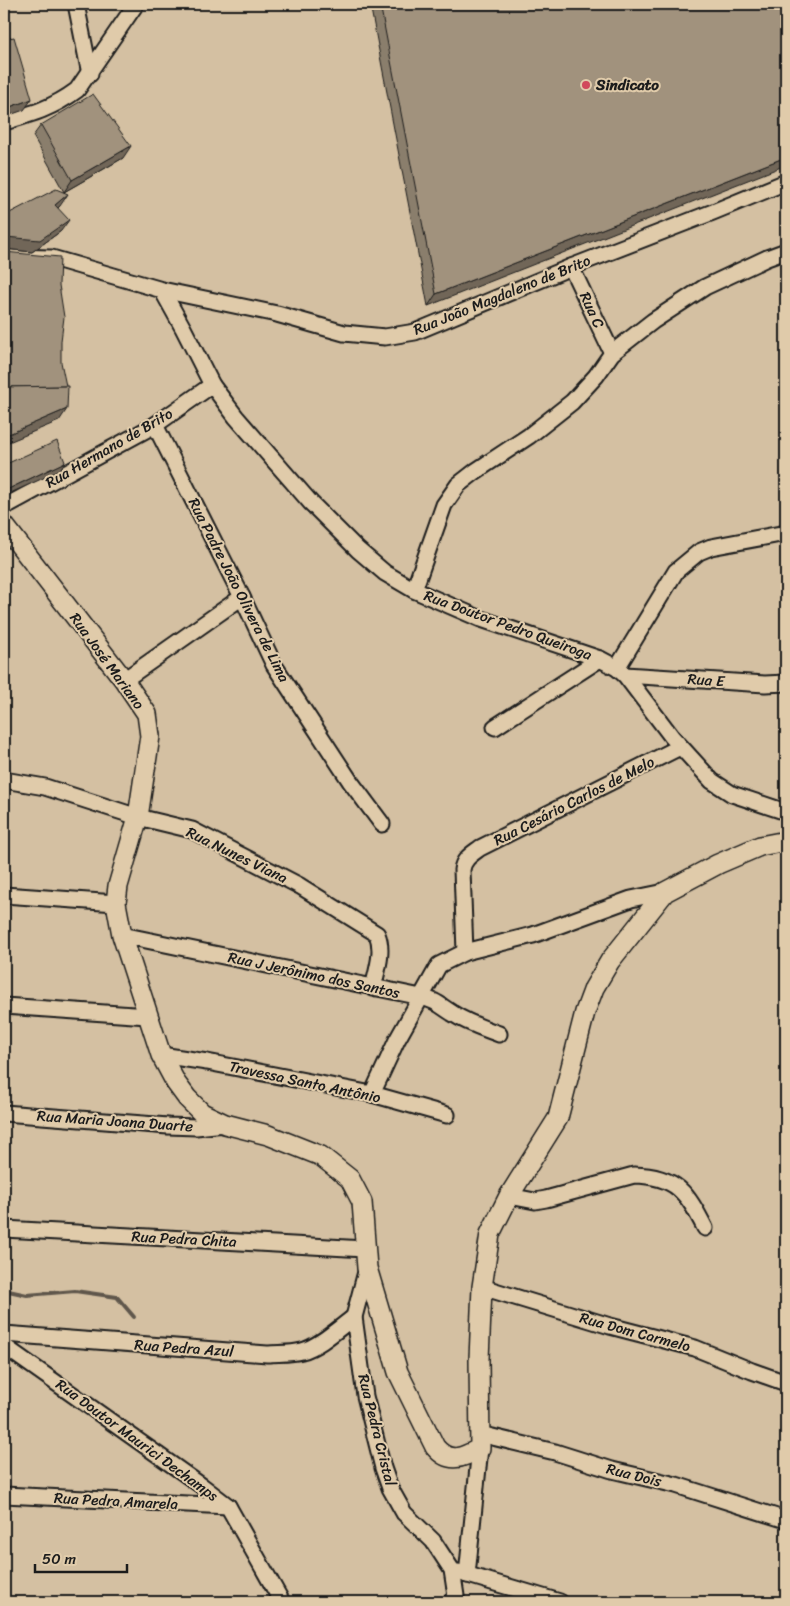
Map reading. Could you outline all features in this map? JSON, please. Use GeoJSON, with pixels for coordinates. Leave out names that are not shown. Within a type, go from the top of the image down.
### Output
{"type":"FeatureCollection","features":[{"type":"Feature","properties":{"kind":"street"},"geometry":{"type":"LineString","coordinates":[[76,4],[90,74]]}},
{"type":"Feature","properties":{"kind":"street"},"geometry":{"type":"LineString","coordinates":[[4,122],[49,108],[63,101],[77,90],[90,74],[136,4]]}},
{"type":"Feature","properties":{"kind":"street","name":"Rua João Magdaleno de Brito"},"geometry":{"type":"LineString","coordinates":[[4,257],[52,258],[162,290],[277,314],[344,334],[385,337],[414,332],[571,267],[786,182]]}},
{"type":"Feature","properties":{"kind":"street"},"geometry":{"type":"LineString","coordinates":[[414,590],[444,504],[458,485],[529,436],[572,402],[596,376],[612,353],[654,320],[705,287],[786,251]]}},
{"type":"Feature","properties":{"kind":"street","name":"Rua C"},"geometry":{"type":"LineString","coordinates":[[571,267],[612,353]]}},
{"type":"Feature","properties":{"kind":"street","name":"Rua Doutor Pedro Queiroga"},"geometry":{"type":"LineString","coordinates":[[162,290],[212,385],[236,417],[311,503],[358,550],[385,573],[414,590],[482,619],[600,658],[621,671],[680,748],[720,787],[732,794],[786,812]]}},
{"type":"Feature","properties":{"kind":"street","name":"Rua Hermano de Brito"},"geometry":{"type":"LineString","coordinates":[[4,507],[155,425],[212,385]]}},
{"type":"Feature","properties":{"kind":"street","name":"Rua Padre João Olivera de Lima"},"geometry":{"type":"LineString","coordinates":[[155,425],[242,597],[274,665],[350,781],[382,824]]}},
{"type":"Feature","properties":{"kind":"street","name":"Rua José Mariano"},"geometry":{"type":"LineString","coordinates":[[4,525],[124,680],[147,714],[150,736],[138,817],[118,886],[116,904],[122,935],[161,1055],[176,1083],[187,1098],[202,1113],[225,1124],[268,1135],[321,1156],[350,1179],[362,1202],[367,1268],[398,1372],[435,1447],[439,1452],[451,1458],[466,1457],[480,1441]]}},
{"type":"Feature","properties":{"kind":"street"},"geometry":{"type":"LineString","coordinates":[[621,671],[676,572],[699,552],[711,546],[786,533]]}},
{"type":"Feature","properties":{"kind":"street"},"geometry":{"type":"LineString","coordinates":[[124,680],[242,597]]}},
{"type":"Feature","properties":{"kind":"street"},"geometry":{"type":"LineString","coordinates":[[495,727],[600,658]]}},
{"type":"Feature","properties":{"kind":"street","name":"Rua E"},"geometry":{"type":"LineString","coordinates":[[621,671],[765,684],[786,683]]}},
{"type":"Feature","properties":{"kind":"street","name":"Rua Cesário Carlos de Melo"},"geometry":{"type":"LineString","coordinates":[[465,952],[462,870],[463,863],[469,857],[480,848],[680,748]]}},
{"type":"Feature","properties":{"kind":"street","name":"Rua Nunes Viana"},"geometry":{"type":"LineString","coordinates":[[4,780],[45,787],[138,817],[192,830],[300,886],[372,929],[377,934],[380,941],[380,952],[373,988]]}},
{"type":"Feature","properties":{"kind":"street"},"geometry":{"type":"LineString","coordinates":[[372,1094],[397,1040],[439,965],[465,952],[533,935],[631,898],[665,892],[718,864],[760,846],[786,841]]}},
{"type":"Feature","properties":{"kind":"street"},"geometry":{"type":"LineString","coordinates":[[467,1575],[480,1441],[479,1359],[482,1287],[490,1234],[509,1196],[558,1118],[584,1012],[594,988],[610,961],[665,892]]}},
{"type":"Feature","properties":{"kind":"street"},"geometry":{"type":"LineString","coordinates":[[4,895],[116,904]]}},
{"type":"Feature","properties":{"kind":"street","name":"Rua J Jerônimo dos Santos"},"geometry":{"type":"LineString","coordinates":[[122,935],[434,1000],[451,1013],[474,1025],[499,1034]]}},
{"type":"Feature","properties":{"kind":"street"},"geometry":{"type":"LineString","coordinates":[[4,1006],[148,1016]]}},
{"type":"Feature","properties":{"kind":"street","name":"Travessa Santo Antônio"},"geometry":{"type":"LineString","coordinates":[[161,1055],[199,1060],[372,1094],[447,1115]]}},
{"type":"Feature","properties":{"kind":"street","name":"Rua Maria Joana Duarte"},"geometry":{"type":"LineString","coordinates":[[4,1113],[168,1126],[196,1127],[225,1124]]}},
{"type":"Feature","properties":{"kind":"street"},"geometry":{"type":"LineString","coordinates":[[509,1196],[535,1201],[634,1175],[650,1176],[666,1180],[680,1190],[691,1202],[705,1228]]}},
{"type":"Feature","properties":{"kind":"street","name":"Rua Pedra Chita"},"geometry":{"type":"LineString","coordinates":[[4,1229],[365,1249]]}},
{"type":"Feature","properties":{"kind":"street","name":"Rua Pedra Cristal"},"geometry":{"type":"LineString","coordinates":[[367,1268],[354,1317],[365,1396],[390,1488],[404,1513],[433,1541],[452,1570],[455,1600]]}},
{"type":"Feature","properties":{"kind":"street","name":"Rua Dom Carmelo"},"geometry":{"type":"LineString","coordinates":[[482,1287],[610,1326],[695,1348],[786,1383]]}},
{"type":"Feature","properties":{"kind":"street","name":"Rua Pedra Azul"},"geometry":{"type":"LineString","coordinates":[[4,1334],[276,1354],[304,1351],[317,1344],[354,1317]]}},
{"type":"Feature","properties":{"kind":"street","name":"Rua Doutor Maurici Dechamps"},"geometry":{"type":"LineString","coordinates":[[4,1346],[228,1506],[282,1602]]}},
{"type":"Feature","properties":{"kind":"street","name":"Rua Dois"},"geometry":{"type":"LineString","coordinates":[[480,1441],[554,1452],[612,1470],[676,1485],[786,1520]]}},
{"type":"Feature","properties":{"kind":"street","name":"Rua Pedra Amarela"},"geometry":{"type":"LineString","coordinates":[[4,1495],[228,1506]]}},
{"type":"Feature","properties":{"kind":"street"},"geometry":{"type":"LineString","coordinates":[[452,1570],[560,1602]]}},
{"type":"Feature","properties":{"kind":"building","name":"Sindicato"},"geometry":{"type":"Polygon","coordinates":[[[380,4],[786,4],[786,157],[436,294],[380,4]]]}},
{"type":"Feature","properties":{"kind":"building"},"geometry":{"type":"Polygon","coordinates":[[[14,37],[32,99],[4,109],[4,39],[14,37]]]}},
{"type":"Feature","properties":{"kind":"building"},"geometry":{"type":"Polygon","coordinates":[[[93,94],[131,146],[72,180],[41,125],[93,94]]]}},
{"type":"Feature","properties":{"kind":"building"},"geometry":{"type":"Polygon","coordinates":[[[56,189],[68,194],[55,205],[69,220],[40,240],[5,237],[4,216],[56,189]]]}},
{"type":"Feature","properties":{"kind":"building"},"geometry":{"type":"Polygon","coordinates":[[[4,252],[60,257],[59,285],[64,317],[61,362],[66,386],[4,387],[4,252]]]}},
{"type":"Feature","properties":{"kind":"building"},"geometry":{"type":"Polygon","coordinates":[[[68,386],[67,409],[4,436],[4,387],[68,386]]]}},
{"type":"Feature","properties":{"kind":"building"},"geometry":{"type":"Polygon","coordinates":[[[57,441],[65,462],[4,491],[4,465],[57,441]]]}},
{"type":"Feature","properties":{"kind":"waterway"},"geometry":{"type":"LineString","coordinates":[[4,1290],[27,1295],[75,1291],[117,1297],[134,1317]]}},
{"type":"Feature","properties":{"kind":"place","name":"Sindicato"},"geometry":{"type":"Point","coordinates":[586,85]}}]}
